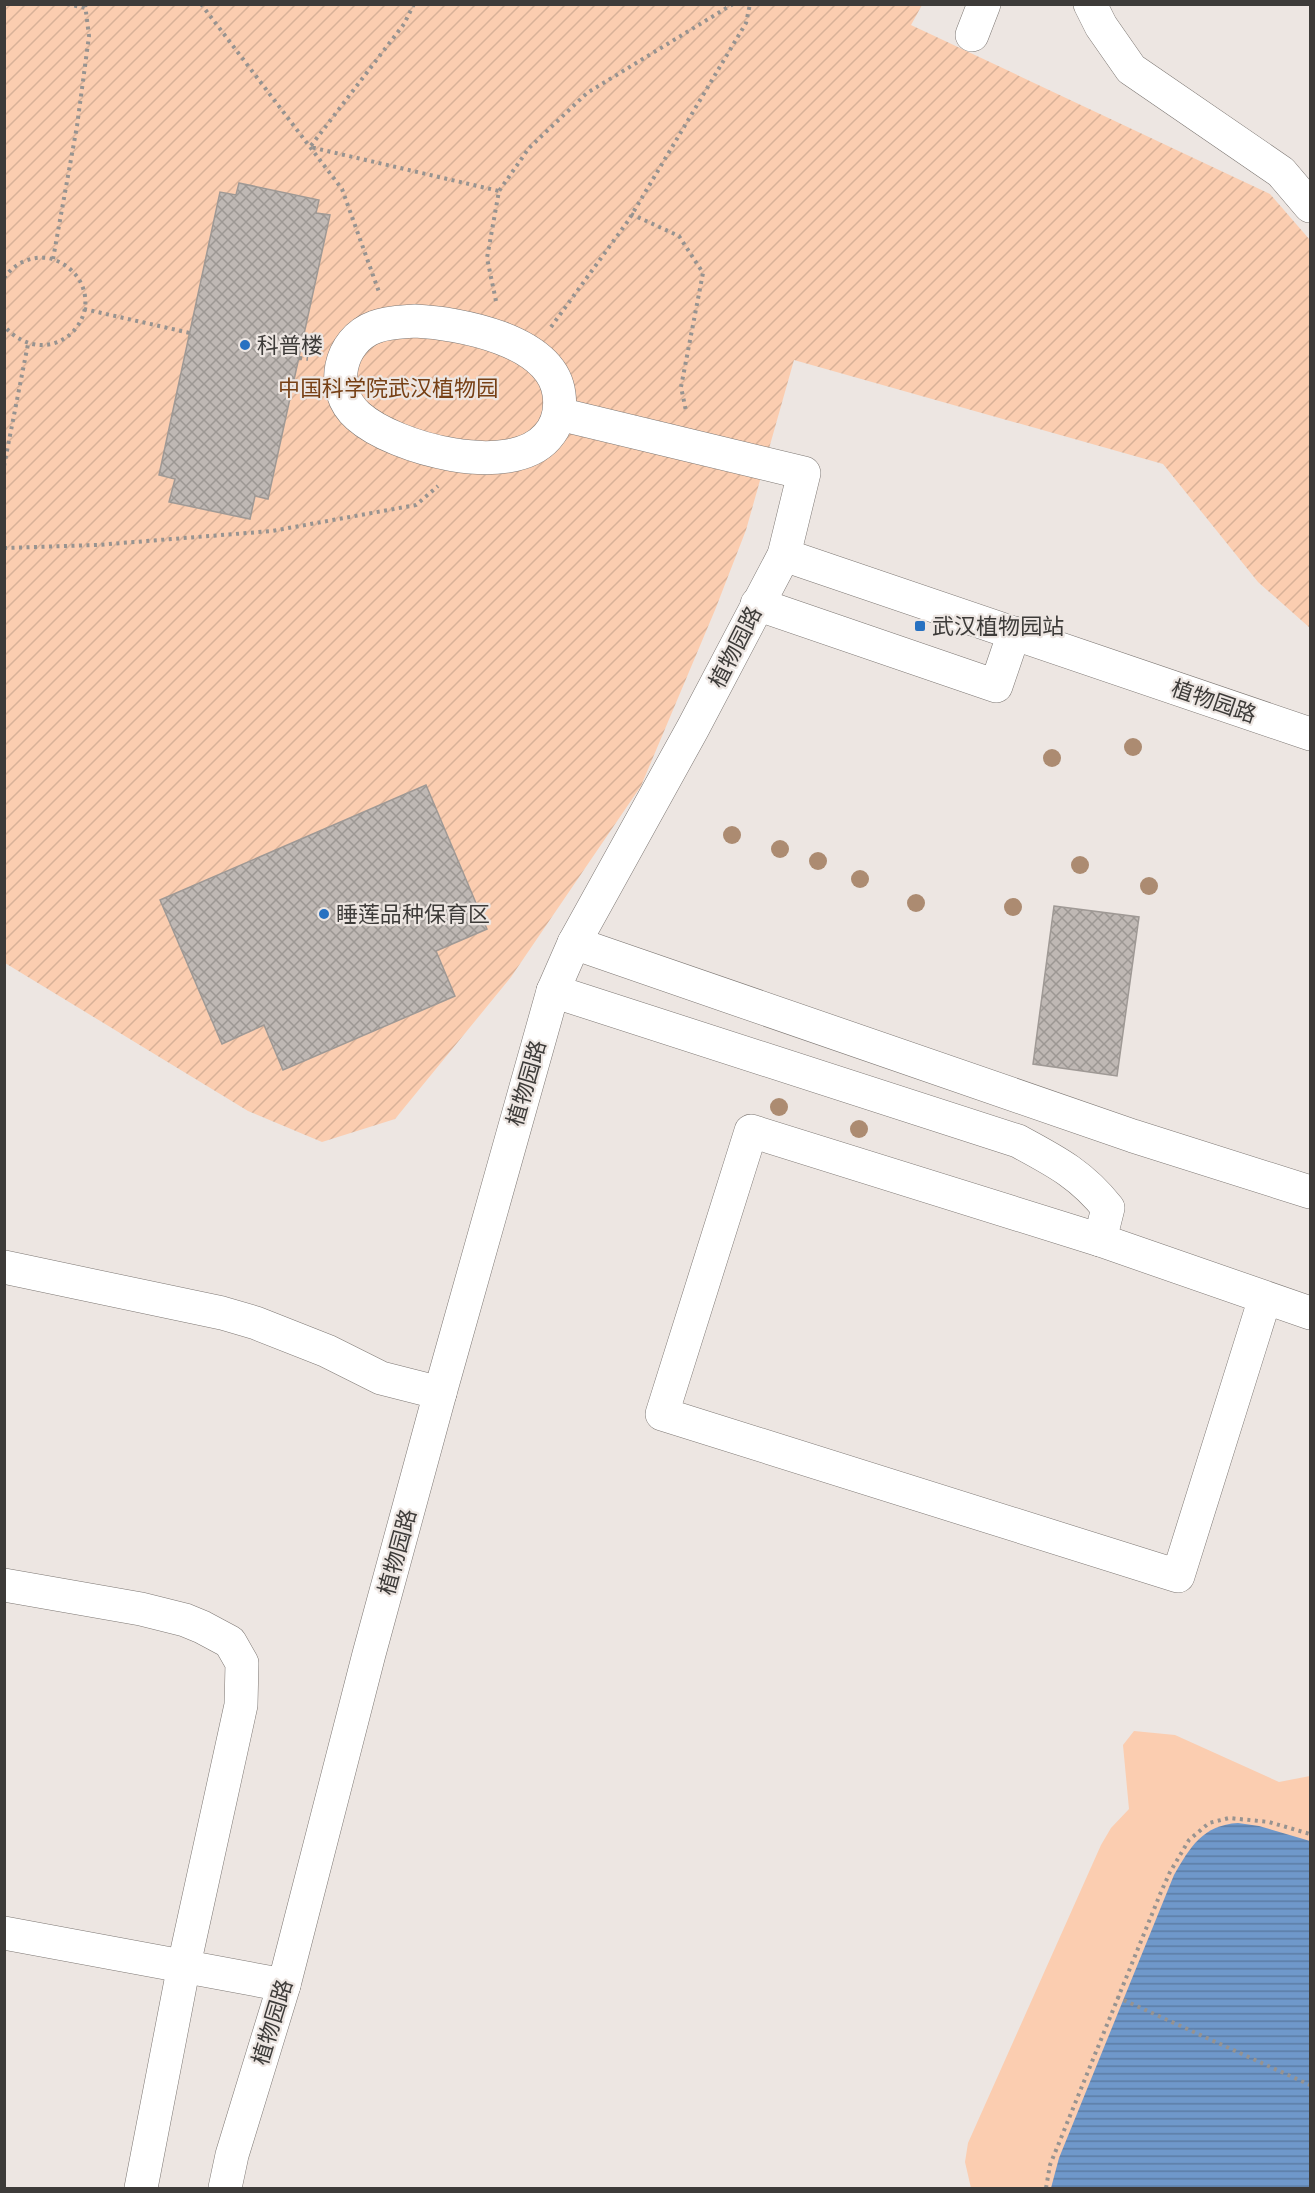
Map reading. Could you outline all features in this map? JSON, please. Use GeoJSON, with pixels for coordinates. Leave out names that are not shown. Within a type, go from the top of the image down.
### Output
{"type":"FeatureCollection","features":[{"type":"Feature","properties":{"kind":"street"},"geometry":{"type":"LineString","coordinates":[[972,35],[984,4]]}},
{"type":"Feature","properties":{"kind":"street"},"geometry":{"type":"LineString","coordinates":[[1090,4],[1101,26],[1131,69],[1281,172],[1311,206]]}},
{"type":"Feature","properties":{"kind":"street"},"geometry":{"type":"LineString","coordinates":[[416,321],[458,325],[492,334],[537,358],[550,370],[558,386],[559,414],[548,436],[535,447],[519,454],[479,457],[458,455],[413,445],[392,436],[357,415],[346,401],[341,384],[341,367],[345,354],[364,332],[390,323],[416,321]]}},
{"type":"Feature","properties":{"kind":"street"},"geometry":{"type":"LineString","coordinates":[[559,414],[804,473],[784,555]]}},
{"type":"Feature","properties":{"kind":"street","name":"植物园路"},"geometry":{"type":"LineString","coordinates":[[225,2188],[232,2155],[284,1985],[369,1654],[553,991],[574,943],[693,728],[784,555],[1311,734]]}},
{"type":"Feature","properties":{"kind":"street"},"geometry":{"type":"LineString","coordinates":[[757,604],[996,686],[1014,633]]}},
{"type":"Feature","properties":{"kind":"street"},"geometry":{"type":"LineString","coordinates":[[574,943],[1133,1136],[1311,1192]]}},
{"type":"Feature","properties":{"kind":"street"},"geometry":{"type":"LineString","coordinates":[[553,991],[1018,1141],[1070,1169],[1108,1208],[1100,1240]]}},
{"type":"Feature","properties":{"kind":"street"},"geometry":{"type":"LineString","coordinates":[[1265,1298],[1178,1576],[662,1414],[751,1131],[1100,1240],[1311,1313]]}},
{"type":"Feature","properties":{"kind":"street"},"geometry":{"type":"LineString","coordinates":[[4,1267],[222,1313],[256,1323],[327,1351],[381,1378],[440,1393]]}},
{"type":"Feature","properties":{"kind":"street"},"geometry":{"type":"LineString","coordinates":[[4,1586],[141,1609],[184,1620],[230,1642],[242,1663],[241,1705],[184,1965],[141,2188]]}},
{"type":"Feature","properties":{"kind":"street"},"geometry":{"type":"LineString","coordinates":[[4,1933],[284,1985]]}},
{"type":"Feature","properties":{"kind":"path"},"geometry":{"type":"LineString","coordinates":[[53,259],[77,126],[89,36],[85,6],[67,4]]}},
{"type":"Feature","properties":{"kind":"path"},"geometry":{"type":"LineString","coordinates":[[201,4],[342,189],[390,323]]}},
{"type":"Feature","properties":{"kind":"path"},"geometry":{"type":"LineString","coordinates":[[310,147],[404,24],[414,4]]}},
{"type":"Feature","properties":{"kind":"path"},"geometry":{"type":"LineString","coordinates":[[496,304],[487,258],[499,191],[529,148],[587,93],[733,4]]}},
{"type":"Feature","properties":{"kind":"path"},"geometry":{"type":"LineString","coordinates":[[547,332],[631,214],[746,23],[750,4]]}},
{"type":"Feature","properties":{"kind":"path"},"geometry":{"type":"LineString","coordinates":[[310,147],[499,191]]}},
{"type":"Feature","properties":{"kind":"path"},"geometry":{"type":"LineString","coordinates":[[631,214],[679,236],[703,273],[681,387],[695,447]]}},
{"type":"Feature","properties":{"kind":"path"},"geometry":{"type":"LineString","coordinates":[[4,278],[10,270],[23,261],[38,257],[53,259],[70,268],[79,279],[85,294],[84,309],[79,324],[69,336],[56,344],[40,346],[28,344],[14,337],[4,326]]}},
{"type":"Feature","properties":{"kind":"path"},"geometry":{"type":"LineString","coordinates":[[84,309],[190,333]]}},
{"type":"Feature","properties":{"kind":"path"},"geometry":{"type":"LineString","coordinates":[[4,466],[28,344]]}},
{"type":"Feature","properties":{"kind":"path"},"geometry":{"type":"LineString","coordinates":[[4,548],[97,545],[272,531],[416,505],[442,482]]}},
{"type":"Feature","properties":{"kind":"path"},"geometry":{"type":"LineString","coordinates":[[1047,2188],[1050,2165],[1117,1997],[1170,1872],[1189,1840],[1209,1823],[1229,1818],[1269,1822],[1311,1834]]}},
{"type":"Feature","properties":{"kind":"path"},"geometry":{"type":"LineString","coordinates":[[1117,1997],[1311,2085]]}},
{"type":"Feature","properties":{"kind":"green space","name":"中国科学院武汉植物园"},"geometry":{"type":"Polygon","coordinates":[[[4,5],[922,5],[911,25],[1270,194],[1310,240],[1310,628],[1258,582],[1163,464],[794,360],[746,530],[641,786],[511,977],[395,1119],[322,1142],[248,1111],[5,963],[4,5]]]}},
{"type":"Feature","properties":{"kind":"green space"},"geometry":{"type":"Polygon","coordinates":[[[1134,1731],[1175,1735],[1279,1782],[1310,1776],[1310,2188],[971,2188],[965,2162],[968,2143],[1101,1845],[1111,1828],[1129,1809],[1123,1745],[1134,1731]]]}},
{"type":"Feature","properties":{"kind":"water"},"geometry":{"type":"Polygon","coordinates":[[[1238,1823],[1259,1826],[1310,1841],[1310,2188],[1051,2188],[1059,2158],[1174,1875],[1199,1839],[1215,1828],[1238,1823]]]}},
{"type":"Feature","properties":{"kind":"building","name":"科普楼"},"geometry":{"type":"Polygon","coordinates":[[[239,183],[319,200],[316,213],[330,215],[268,499],[255,496],[250,519],[169,502],[175,479],[159,475],[220,192],[236,195],[239,183]]]}},
{"type":"Feature","properties":{"kind":"building","name":"睡莲品种保育区"},"geometry":{"type":"Polygon","coordinates":[[[426,785],[487,929],[436,951],[455,996],[283,1070],[264,1025],[222,1044],[160,900],[426,785]]]}},
{"type":"Feature","properties":{"kind":"building"},"geometry":{"type":"Polygon","coordinates":[[[1054,906],[1139,917],[1117,1076],[1033,1064],[1054,906]]]}},
{"type":"Feature","properties":{"kind":"place","name":"科普楼"},"geometry":{"type":"Point","coordinates":[245,345]}},
{"type":"Feature","properties":{"kind":"place","name":"武汉植物园站"},"geometry":{"type":"Point","coordinates":[920,626]}},
{"type":"Feature","properties":{"kind":"place","name":"睡莲品种保育区"},"geometry":{"type":"Point","coordinates":[324,914]}}]}
